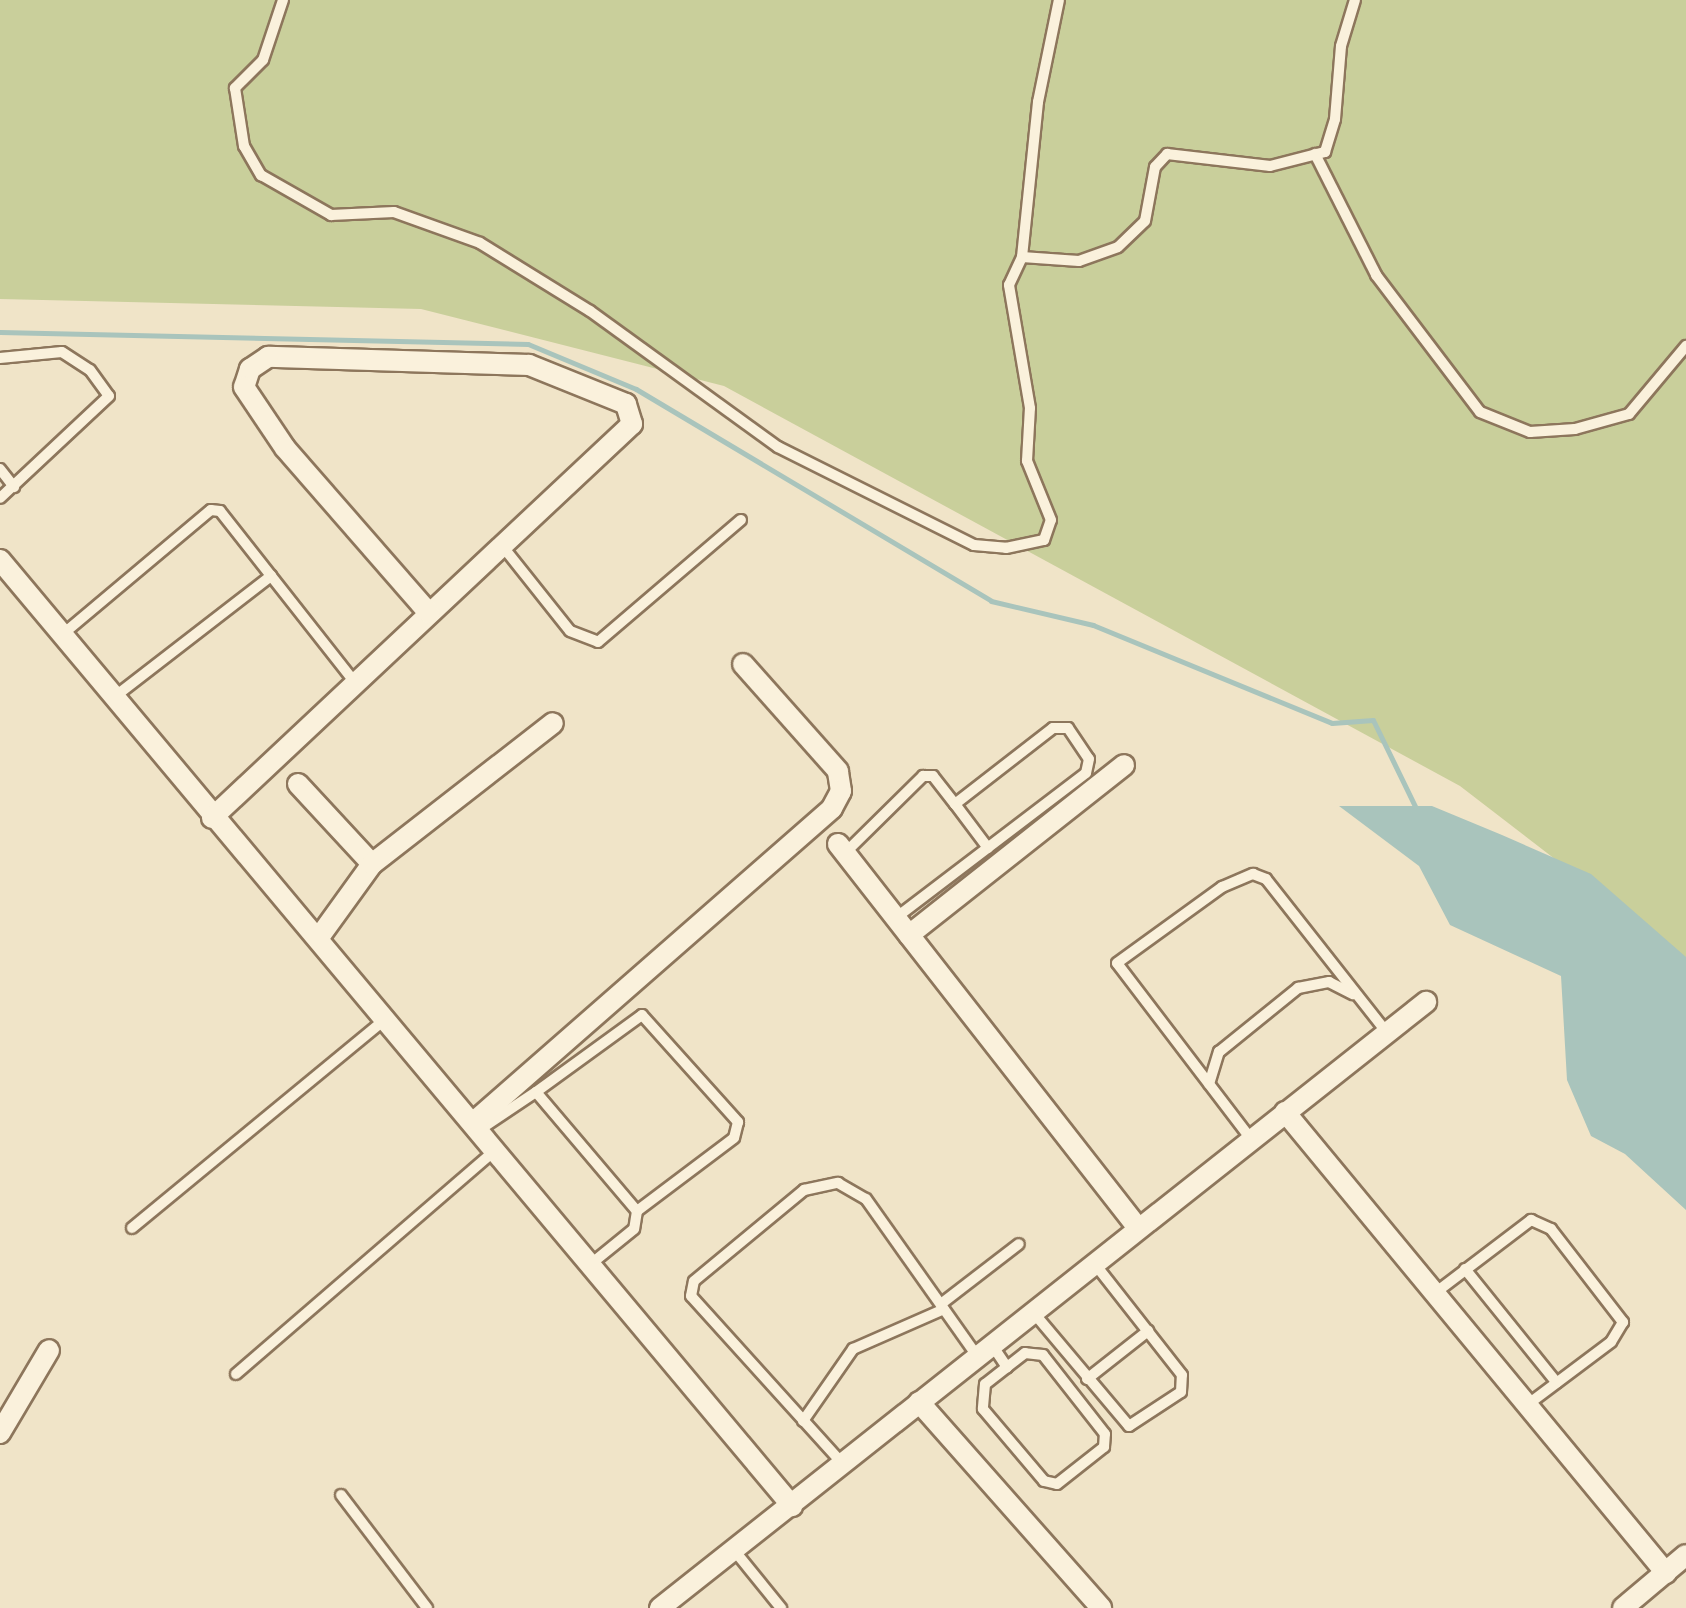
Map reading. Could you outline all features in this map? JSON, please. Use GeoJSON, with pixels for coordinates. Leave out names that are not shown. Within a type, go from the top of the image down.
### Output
{"type":"FeatureCollection","features":[{"type":"Feature","properties":{"kind":"street"},"geometry":{"type":"LineString","coordinates":[[212,818],[429,614],[499,542],[616,443],[632,424],[626,404],[529,365],[268,357],[250,368],[244,388],[285,448],[429,614]]}},
{"type":"Feature","properties":{"kind":"street"},"geometry":{"type":"LineString","coordinates":[[0,560],[212,818],[320,936],[478,1124],[792,1506]]}},
{"type":"Feature","properties":{"kind":"street"},"geometry":{"type":"LineString","coordinates":[[478,1124],[832,808],[840,791],[838,770],[743,664]]}},
{"type":"Feature","properties":{"kind":"street"},"geometry":{"type":"LineString","coordinates":[[320,936],[372,864],[554,723]]}},
{"type":"Feature","properties":{"kind":"street"},"geometry":{"type":"LineString","coordinates":[[902,927],[1124,766]]}},
{"type":"Feature","properties":{"kind":"street"},"geometry":{"type":"LineString","coordinates":[[298,784],[372,864]]}},
{"type":"Feature","properties":{"kind":"street"},"geometry":{"type":"LineString","coordinates":[[841,849],[1138,1228]]}},
{"type":"Feature","properties":{"kind":"street"},"geometry":{"type":"LineString","coordinates":[[660,1608],[1426,1002]]}},
{"type":"Feature","properties":{"kind":"street"},"geometry":{"type":"LineString","coordinates":[[1286,1112],[1666,1573]]}},
{"type":"Feature","properties":{"kind":"street"},"geometry":{"type":"LineString","coordinates":[[0,1433],[49,1350]]}},
{"type":"Feature","properties":{"kind":"street"},"geometry":{"type":"LineString","coordinates":[[919,1402],[1101,1608]]}},
{"type":"Feature","properties":{"kind":"street"},"geometry":{"type":"LineString","coordinates":[[1623,1608],[1686,1554]]}},
{"type":"Feature","properties":{"kind":"lane"},"geometry":{"type":"LineString","coordinates":[[283,0],[262,60],[235,88],[244,146],[261,175],[331,215],[394,212],[480,243],[590,311],[778,447],[974,545],[1006,548],[1044,540],[1052,520],[1027,461],[1030,408],[1009,285],[1022,257],[1038,102],[1059,0]]}},
{"type":"Feature","properties":{"kind":"lane"},"geometry":{"type":"LineString","coordinates":[[1022,257],[1079,261],[1118,247],[1145,220],[1155,167],[1167,154],[1270,166],[1325,152],[1336,120],[1341,46],[1356,0]]}},
{"type":"Feature","properties":{"kind":"lane"},"geometry":{"type":"LineString","coordinates":[[1315,154],[1376,275],[1480,412],[1530,432],[1575,429],[1629,414],[1686,346]]}},
{"type":"Feature","properties":{"kind":"lane"},"geometry":{"type":"LineString","coordinates":[[0,358],[62,352],[90,370],[109,396],[0,498]]}},
{"type":"Feature","properties":{"kind":"lane"},"geometry":{"type":"LineString","coordinates":[[0,469],[14,487]]}},
{"type":"Feature","properties":{"kind":"lane"},"geometry":{"type":"LineString","coordinates":[[60,637],[211,510],[220,511],[354,681]]}},
{"type":"Feature","properties":{"kind":"lane"},"geometry":{"type":"LineString","coordinates":[[499,542],[570,631],[598,642],[741,520]]}},
{"type":"Feature","properties":{"kind":"lane"},"geometry":{"type":"LineString","coordinates":[[112,699],[271,576]]}},
{"type":"Feature","properties":{"kind":"lane"},"geometry":{"type":"LineString","coordinates":[[902,927],[988,848],[1086,773],[1089,759],[1068,728],[1053,728],[955,804]]}},
{"type":"Feature","properties":{"kind":"lane"},"geometry":{"type":"LineString","coordinates":[[841,849],[923,776],[933,776],[988,848]]}},
{"type":"Feature","properties":{"kind":"lane"},"geometry":{"type":"LineString","coordinates":[[1251,1139],[1117,963],[1222,887],[1254,874],[1266,880],[1387,1033]]}},
{"type":"Feature","properties":{"kind":"lane"},"geometry":{"type":"LineString","coordinates":[[1209,1084],[1220,1052],[1298,988],[1329,982],[1358,996]]}},
{"type":"Feature","properties":{"kind":"lane"},"geometry":{"type":"LineString","coordinates":[[132,1228],[388,1017]]}},
{"type":"Feature","properties":{"kind":"lane"},"geometry":{"type":"LineString","coordinates":[[478,1124],[536,1092],[634,1017],[652,1019],[739,1128],[637,1211],[634,1229],[592,1264]]}},
{"type":"Feature","properties":{"kind":"lane"},"geometry":{"type":"LineString","coordinates":[[536,1092],[637,1211]]}},
{"type":"Feature","properties":{"kind":"lane"},"geometry":{"type":"LineString","coordinates":[[236,1374],[498,1148]]}},
{"type":"Feature","properties":{"kind":"lane"},"geometry":{"type":"LineString","coordinates":[[842,1464],[694,1304],[694,1281],[804,1190],[838,1182],[866,1199],[942,1307],[984,1350],[1007,1367]]}},
{"type":"Feature","properties":{"kind":"lane"},"geometry":{"type":"LineString","coordinates":[[1435,1292],[1531,1220],[1540,1222],[1620,1314],[1622,1332],[1527,1405]]}},
{"type":"Feature","properties":{"kind":"lane"},"geometry":{"type":"LineString","coordinates":[[802,1422],[853,1349],[942,1307],[1019,1244]]}},
{"type":"Feature","properties":{"kind":"lane"},"geometry":{"type":"LineString","coordinates":[[1033,1312],[1128,1426],[1181,1392],[1182,1375],[1094,1264]]}},
{"type":"Feature","properties":{"kind":"lane"},"geometry":{"type":"LineString","coordinates":[[1464,1269],[1557,1383]]}},
{"type":"Feature","properties":{"kind":"lane"},"geometry":{"type":"LineString","coordinates":[[1087,1378],[1148,1331]]}},
{"type":"Feature","properties":{"kind":"lane"},"geometry":{"type":"LineString","coordinates":[[1024,1353],[1043,1355],[1104,1434],[1104,1447],[1057,1484],[1044,1481],[983,1409],[985,1384],[1007,1367],[1024,1353]]}},
{"type":"Feature","properties":{"kind":"lane"},"geometry":{"type":"LineString","coordinates":[[341,1494],[428,1608]]}},
{"type":"Feature","properties":{"kind":"lane"},"geometry":{"type":"LineString","coordinates":[[734,1550],[782,1608]]}},
{"type":"Feature","properties":{"kind":"green space"},"geometry":{"type":"Polygon","coordinates":[[[0,0],[1686,0],[1686,960],[1460,786],[724,386],[421,309],[0,299],[0,0]]]}},
{"type":"Feature","properties":{"kind":"water"},"geometry":{"type":"Polygon","coordinates":[[[1339,806],[1432,806],[1502,835],[1591,874],[1686,957],[1686,1210],[1625,1154],[1591,1136],[1567,1080],[1561,976],[1450,925],[1419,866],[1339,806]]]}},
{"type":"Feature","properties":{"kind":"waterway"},"geometry":{"type":"LineString","coordinates":[[0,332],[528,344],[636,389],[991,601],[1093,625],[1332,723],[1373,720],[1415,806]]}}]}
